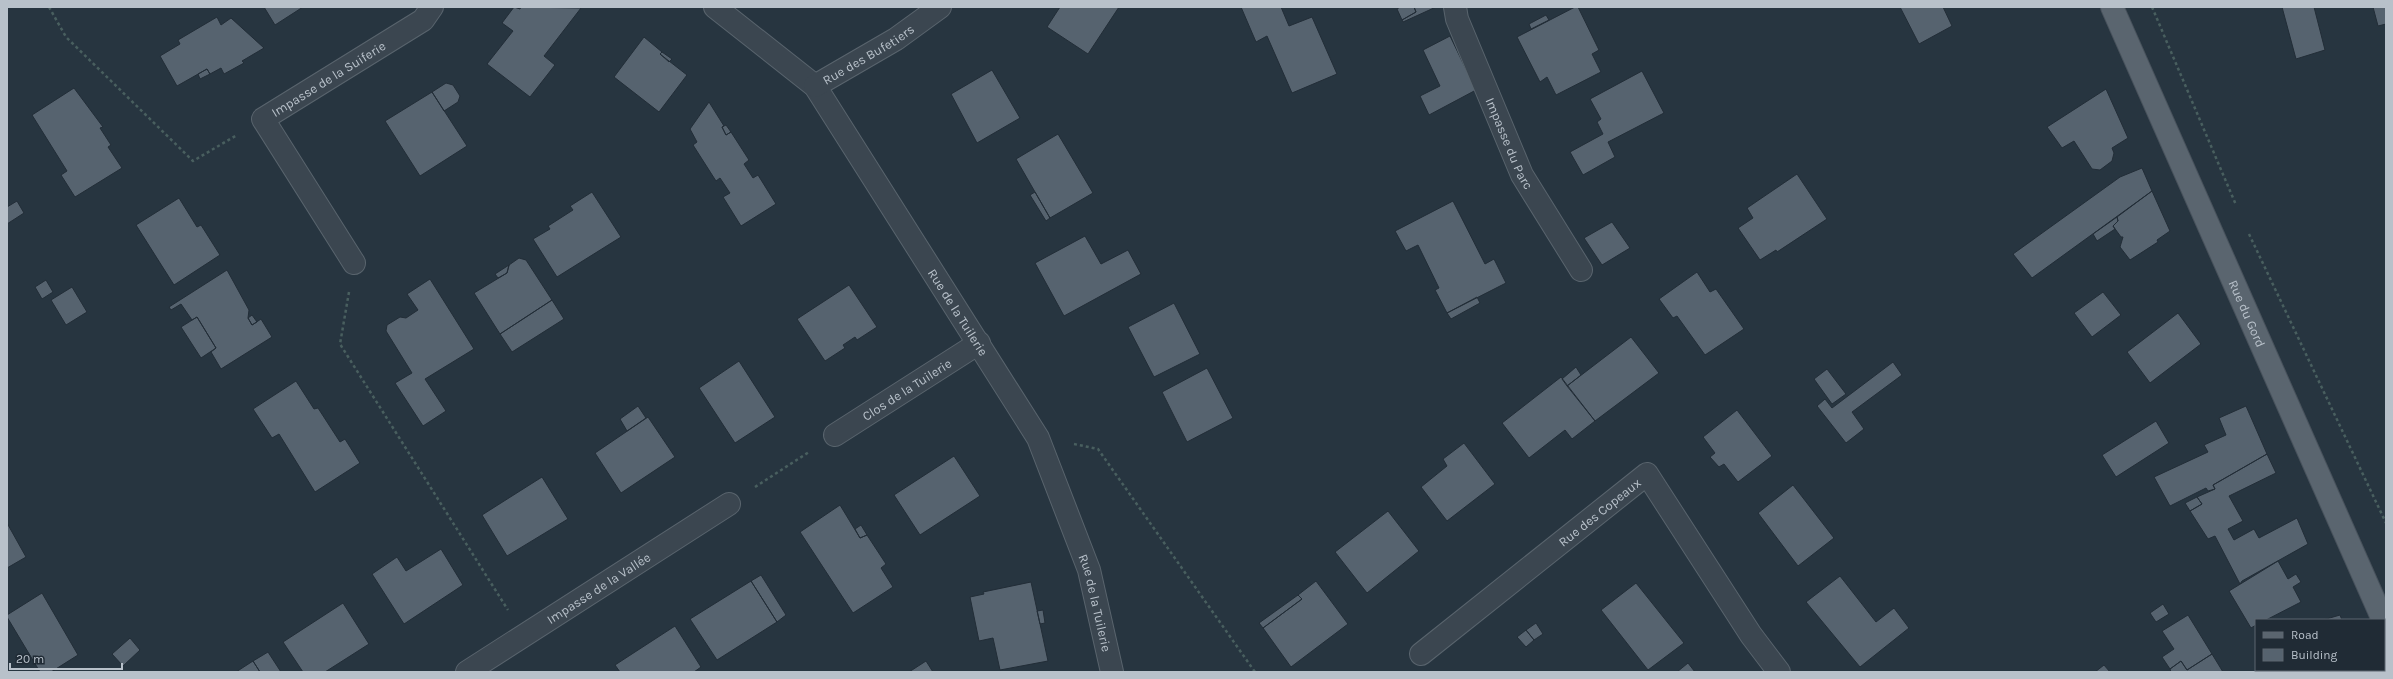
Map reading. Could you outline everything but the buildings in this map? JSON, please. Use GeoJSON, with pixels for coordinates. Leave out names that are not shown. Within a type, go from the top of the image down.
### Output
{"type":"FeatureCollection","features":[{"type":"Feature","properties":{"kind":"main road","name":"Rue du Gord"},"geometry":{"type":"LineString","coordinates":[[2112,7],[2382,619]]}},
{"type":"Feature","properties":{"kind":"street","name":"Impasse de la Suiferie"},"geometry":{"type":"LineString","coordinates":[[354,263],[262,120],[423,20],[432,7]]}},
{"type":"Feature","properties":{"kind":"street","name":"Rue de la Tuilerie"},"geometry":{"type":"LineString","coordinates":[[715,7],[815,86],[1038,438],[1089,570],[1112,672]]}},
{"type":"Feature","properties":{"kind":"street","name":"Rue des Bufetiers"},"geometry":{"type":"LineString","coordinates":[[815,86],[896,39],[940,7]]}},
{"type":"Feature","properties":{"kind":"street","name":"Impasse du Parc"},"geometry":{"type":"LineString","coordinates":[[1454,7],[1457,19],[1522,175],[1581,270]]}},
{"type":"Feature","properties":{"kind":"street","name":"Clos de la Tuilerie"},"geometry":{"type":"LineString","coordinates":[[835,435],[979,343]]}},
{"type":"Feature","properties":{"kind":"street","name":"Rue des Copeaux"},"geometry":{"type":"LineString","coordinates":[[1421,654],[1647,474],[1751,635],[1779,672]]}},
{"type":"Feature","properties":{"kind":"street","name":"Impasse de la Vallée"},"geometry":{"type":"LineString","coordinates":[[467,672],[729,504]]}},
{"type":"Feature","properties":{"kind":"path"},"geometry":{"type":"LineString","coordinates":[[49,7],[66,37],[193,161],[262,120]]}},
{"type":"Feature","properties":{"kind":"path"},"geometry":{"type":"LineString","coordinates":[[2152,7],[2238,210]]}},
{"type":"Feature","properties":{"kind":"path"},"geometry":{"type":"LineString","coordinates":[[2248,232],[2386,523]]}},
{"type":"Feature","properties":{"kind":"path"},"geometry":{"type":"LineString","coordinates":[[354,263],[340,344],[524,635]]}},
{"type":"Feature","properties":{"kind":"path"},"geometry":{"type":"LineString","coordinates":[[729,504],[835,435]]}},
{"type":"Feature","properties":{"kind":"path"},"geometry":{"type":"LineString","coordinates":[[1038,438],[1098,449],[1255,672]]}}]}
